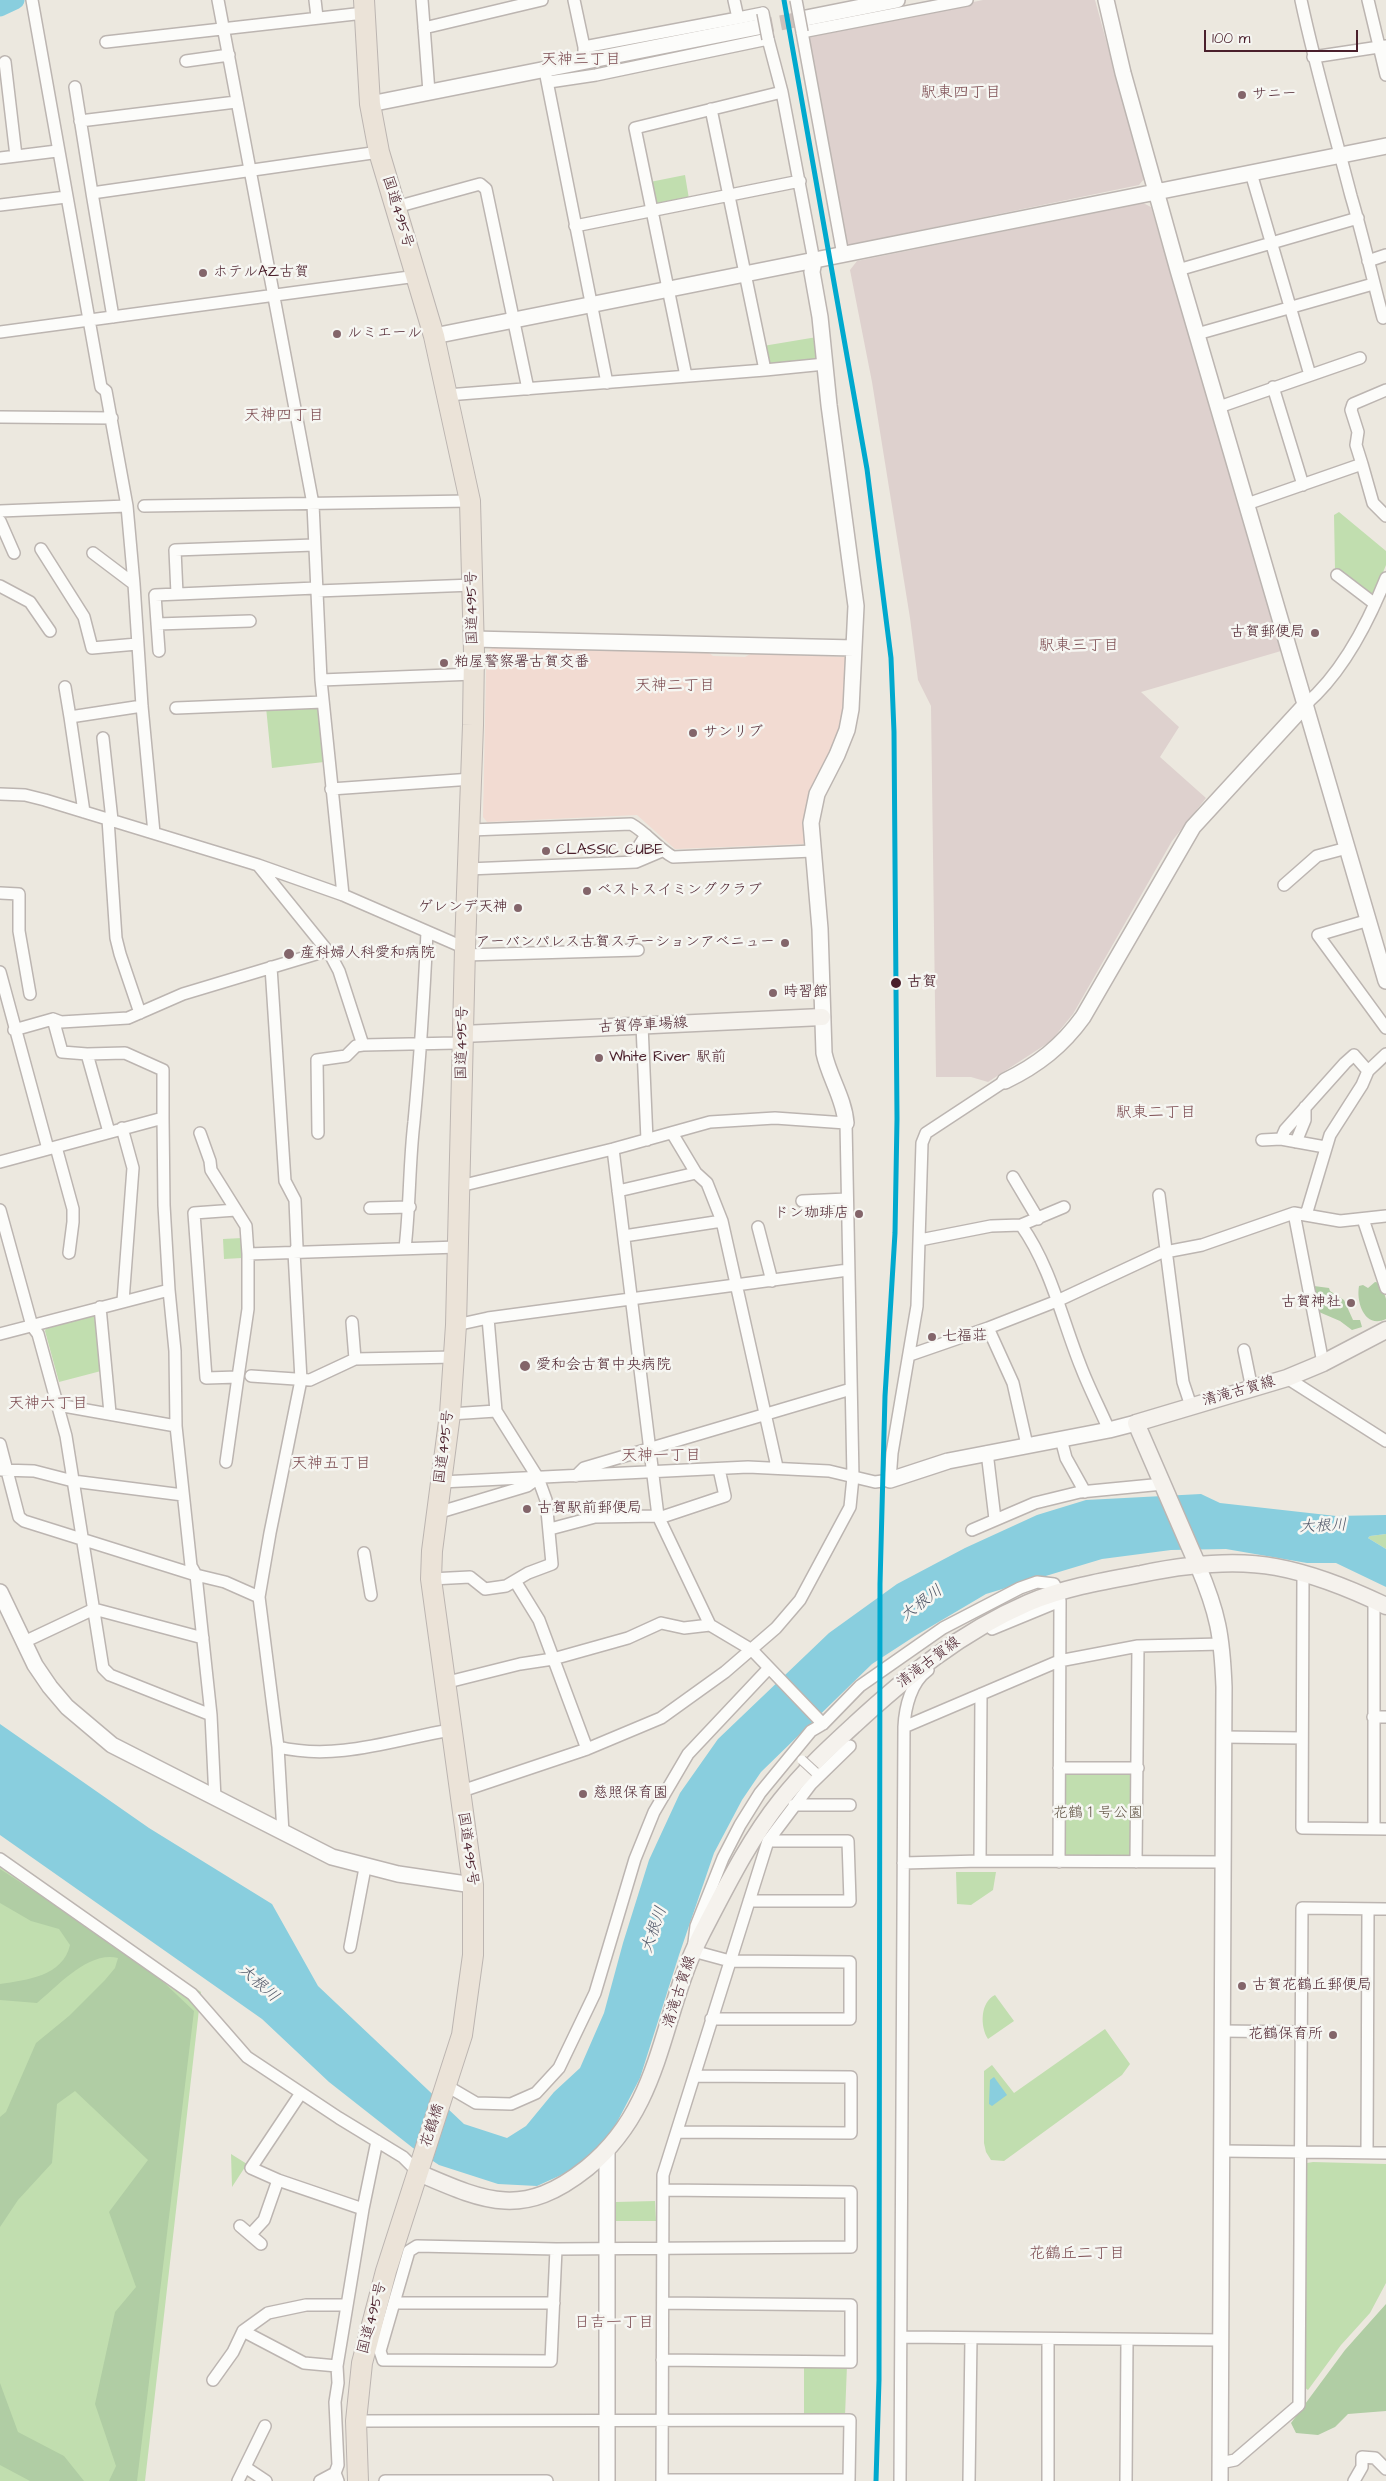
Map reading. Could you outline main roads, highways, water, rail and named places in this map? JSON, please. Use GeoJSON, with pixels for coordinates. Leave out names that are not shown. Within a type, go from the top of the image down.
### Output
{"type":"FeatureCollection","features":[{"type":"Feature","properties":{"kind":"highway","name":"国道495号"},"geometry":{"type":"LineString","coordinates":[[364,6],[370,104],[379,152],[434,336],[470,501],[474,674],[455,1356],[431,1579],[450,1730],[473,1885],[473,1955],[462,2035],[446,2089]]}},
{"type":"Feature","properties":{"kind":"highway","name":"花鶴橋"},"geometry":{"type":"LineString","coordinates":[[420,2167],[446,2089]]}},
{"type":"Feature","properties":{"kind":"highway","name":"国道495号"},"geometry":{"type":"LineString","coordinates":[[358,2481],[357,2412],[362,2364],[372,2318],[420,2167]]}},
{"type":"Feature","properties":{"kind":"main road","name":"古賀停車場線"},"geometry":{"type":"LineString","coordinates":[[463,1034],[822,1018]]}},
{"type":"Feature","properties":{"kind":"main road","name":"清滝古賀線"},"geometry":{"type":"LineString","coordinates":[[1195,1560],[1136,1423],[1287,1378],[1323,1363],[1386,1330]]}},
{"type":"Feature","properties":{"kind":"main road","name":"清滝古賀線"},"geometry":{"type":"LineString","coordinates":[[420,2167],[457,2189],[489,2199],[519,2202],[531,2200],[567,2182],[607,2150],[639,2107],[648,2086],[693,1952],[756,1834],[810,1767],[882,1699],[956,1641],[1030,1602],[1059,1597],[1131,1575],[1195,1560],[1248,1563],[1277,1567],[1339,1585],[1380,1603]]}},
{"type":"Feature","properties":{"kind":"water","name":"大根川"},"geometry":{"type":"Polygon","coordinates":[[[1201,1494],[1220,1503],[1336,1516],[1386,1515],[1386,1534],[1370,1536],[1368,1538],[1386,1549],[1386,1587],[1336,1563],[1307,1563],[1226,1549],[1171,1550],[1102,1559],[986,1594],[872,1664],[761,1772],[742,1800],[714,1853],[640,2078],[614,2128],[581,2166],[537,2186],[498,2184],[439,2165],[413,2148],[329,2082],[262,2019],[0,1835],[0,1724],[149,1828],[272,1904],[318,1986],[464,2124],[507,2138],[526,2126],[554,2092],[580,2068],[604,2013],[623,1943],[649,1860],[680,1793],[718,1739],[829,1633],[897,1584],[965,1548],[1037,1515],[1086,1500],[1201,1494]]]}},
{"type":"Feature","properties":{"kind":"water"},"geometry":{"type":"Polygon","coordinates":[[[994,2077],[1007,2095],[992,2106],[989,2104],[990,2080],[994,2077]]]}},
{"type":"Feature","properties":{"kind":"waterway"},"geometry":{"type":"LineString","coordinates":[[0,7],[15,0]]}},
{"type":"Feature","properties":{"kind":"tunnel"},"geometry":{"type":"LineString","coordinates":[[758,27],[806,18]]}},
{"type":"Feature","properties":{"kind":"place","name":"サニー"},"geometry":{"type":"Point","coordinates":[1242,95]}},
{"type":"Feature","properties":{"kind":"place","name":"ホテルAZ古賀"},"geometry":{"type":"Point","coordinates":[203,273]}},
{"type":"Feature","properties":{"kind":"place","name":"ルミエール"},"geometry":{"type":"Point","coordinates":[337,334]}},
{"type":"Feature","properties":{"kind":"place","name":"古賀郵便局"},"geometry":{"type":"Point","coordinates":[1315,633]}},
{"type":"Feature","properties":{"kind":"place","name":"粕屋警察署古賀交番"},"geometry":{"type":"Point","coordinates":[444,663]}},
{"type":"Feature","properties":{"kind":"place","name":"サンリブ"},"geometry":{"type":"Point","coordinates":[693,733]}},
{"type":"Feature","properties":{"kind":"place","name":"CLASSIC CUBE"},"geometry":{"type":"Point","coordinates":[546,851]}},
{"type":"Feature","properties":{"kind":"place","name":"ベストスイミングクラブ"},"geometry":{"type":"Point","coordinates":[587,891]}},
{"type":"Feature","properties":{"kind":"place","name":"ゲレンデ天神"},"geometry":{"type":"Point","coordinates":[518,908]}},
{"type":"Feature","properties":{"kind":"place","name":"アーバンパレス古賀ステーションアベニュー"},"geometry":{"type":"Point","coordinates":[785,943]}},
{"type":"Feature","properties":{"kind":"place","name":"産科婦人科愛和病院"},"geometry":{"type":"Point","coordinates":[289,954]}},
{"type":"Feature","properties":{"kind":"place","name":"古賀"},"geometry":{"type":"Point","coordinates":[896,983]}},
{"type":"Feature","properties":{"kind":"place","name":"時習館"},"geometry":{"type":"Point","coordinates":[773,993]}},
{"type":"Feature","properties":{"kind":"place","name":"White River 駅前"},"geometry":{"type":"Point","coordinates":[599,1058]}},
{"type":"Feature","properties":{"kind":"place","name":"ドン珈琲店"},"geometry":{"type":"Point","coordinates":[859,1214]}},
{"type":"Feature","properties":{"kind":"place","name":"古賀神社"},"geometry":{"type":"Point","coordinates":[1351,1303]}},
{"type":"Feature","properties":{"kind":"place","name":"七福荘"},"geometry":{"type":"Point","coordinates":[932,1337]}},
{"type":"Feature","properties":{"kind":"place","name":"愛和会古賀中央病院"},"geometry":{"type":"Point","coordinates":[525,1366]}},
{"type":"Feature","properties":{"kind":"place","name":"古賀駅前郵便局"},"geometry":{"type":"Point","coordinates":[527,1509]}},
{"type":"Feature","properties":{"kind":"place","name":"慈照保育園"},"geometry":{"type":"Point","coordinates":[583,1794]}},
{"type":"Feature","properties":{"kind":"place","name":"古賀花鶴丘郵便局"},"geometry":{"type":"Point","coordinates":[1242,1986]}},
{"type":"Feature","properties":{"kind":"place","name":"花鶴保育所"},"geometry":{"type":"Point","coordinates":[1333,2035]}},
{"type":"Feature","properties":{"kind":"district","name":"天神三丁目"},"geometry":{"type":"Point","coordinates":[581,61]}},
{"type":"Feature","properties":{"kind":"district","name":"駅東四丁目"},"geometry":{"type":"Point","coordinates":[961,94]}},
{"type":"Feature","properties":{"kind":"district","name":"天神四丁目"},"geometry":{"type":"Point","coordinates":[284,417]}},
{"type":"Feature","properties":{"kind":"district","name":"駅東三丁目"},"geometry":{"type":"Point","coordinates":[1079,647]}},
{"type":"Feature","properties":{"kind":"district","name":"天神二丁目"},"geometry":{"type":"Point","coordinates":[675,687]}},
{"type":"Feature","properties":{"kind":"district","name":"駅東二丁目"},"geometry":{"type":"Point","coordinates":[1156,1114]}},
{"type":"Feature","properties":{"kind":"district","name":"天神六丁目"},"geometry":{"type":"Point","coordinates":[48,1405]}},
{"type":"Feature","properties":{"kind":"district","name":"天神一丁目"},"geometry":{"type":"Point","coordinates":[661,1457]}},
{"type":"Feature","properties":{"kind":"district","name":"天神五丁目"},"geometry":{"type":"Point","coordinates":[331,1465]}},
{"type":"Feature","properties":{"kind":"district","name":"花鶴丘二丁目"},"geometry":{"type":"Point","coordinates":[1077,2255]}},
{"type":"Feature","properties":{"kind":"district","name":"日吉一丁目"},"geometry":{"type":"Point","coordinates":[614,2324]}},
{"type":"Feature","properties":{"kind":"park label","name":"花鶴１号公園"},"geometry":{"type":"Point","coordinates":[1098,1814]}}]}
